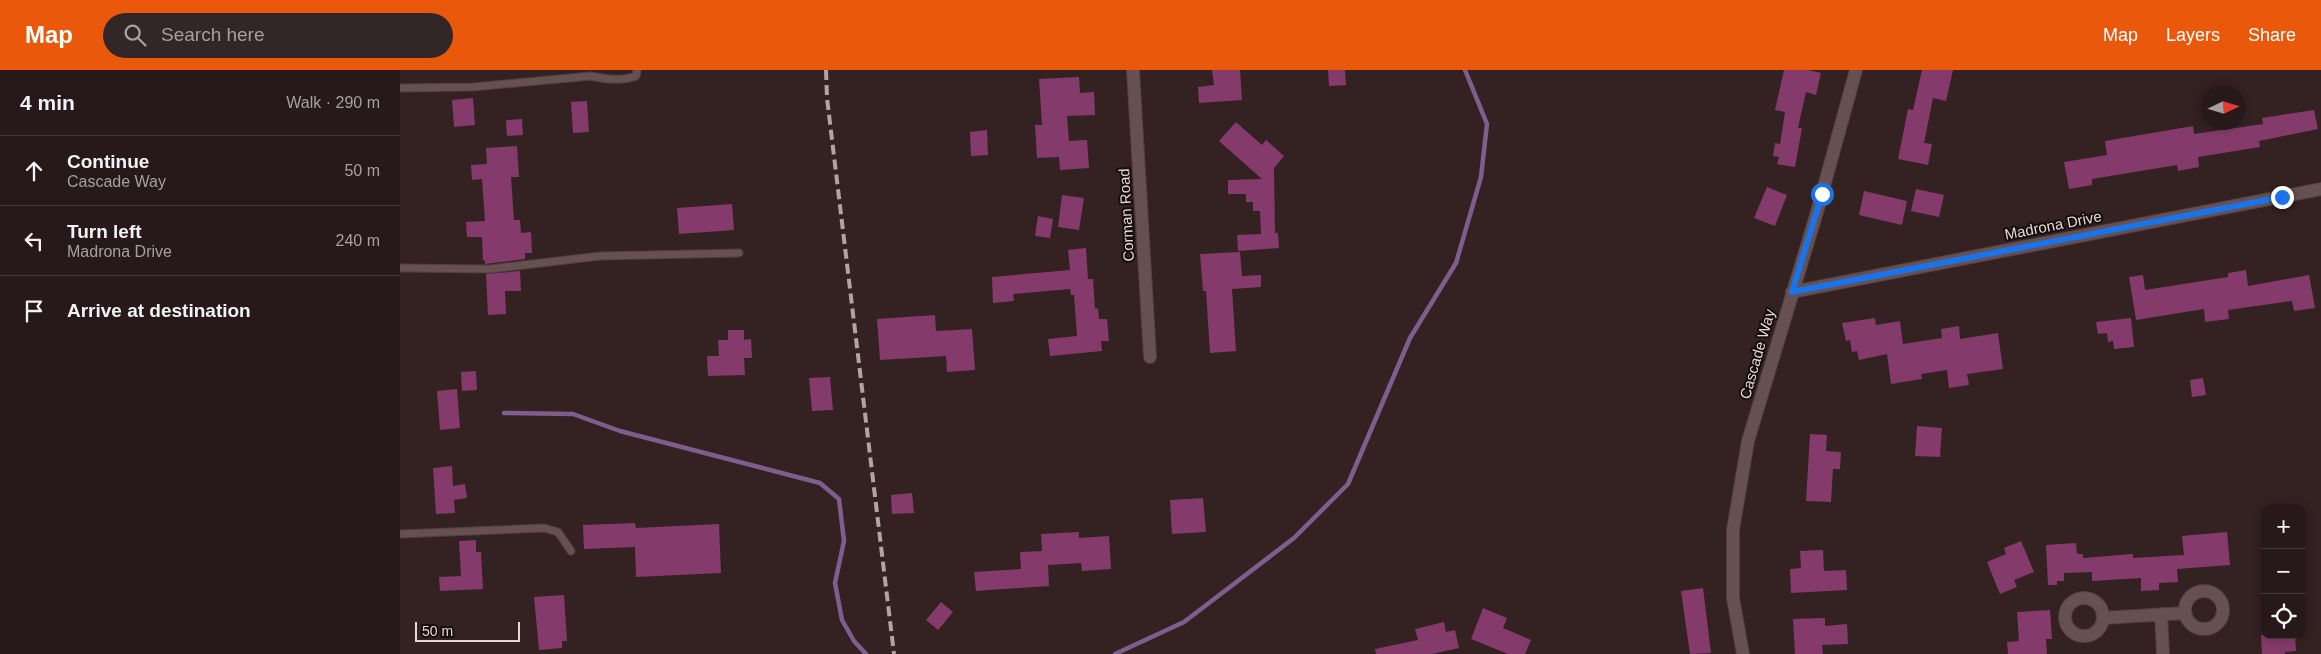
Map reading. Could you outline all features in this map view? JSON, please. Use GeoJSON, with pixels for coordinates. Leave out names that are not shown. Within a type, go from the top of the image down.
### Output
{"type":"FeatureCollection","features":[{"type":"Feature","properties":{"kind":"street","name":"Corman Road"},"geometry":{"type":"LineString","coordinates":[[1133,70],[1150,358]]}},
{"type":"Feature","properties":{"kind":"street","name":"Cascade Way"},"geometry":{"type":"LineString","coordinates":[[1743,654],[1733,598],[1733,530],[1748,441],[1817,212],[1856,70]]}},
{"type":"Feature","properties":{"kind":"street","name":"Madrona Drive"},"geometry":{"type":"LineString","coordinates":[[1792,292],[2321,189]]}},
{"type":"Feature","properties":{"kind":"street"},"geometry":{"type":"LineString","coordinates":[[2103,618],[2185,612]]}},
{"type":"Feature","properties":{"kind":"street"},"geometry":{"type":"LineString","coordinates":[[2161,614],[2164,654]]}},
{"type":"Feature","properties":{"kind":"lane"},"geometry":{"type":"LineString","coordinates":[[400,88],[474,88],[593,73],[601,79],[631,78],[636,76],[638,70]]}},
{"type":"Feature","properties":{"kind":"lane"},"geometry":{"type":"LineString","coordinates":[[400,268],[490,269],[600,256],[739,253]]}},
{"type":"Feature","properties":{"kind":"lane"},"geometry":{"type":"LineString","coordinates":[[400,534],[544,528],[558,532],[571,550]]}},
{"type":"Feature","properties":{"kind":"building"},"geometry":{"type":"Polygon","coordinates":[[[1212,70],[1240,70],[1242,100],[1199,103],[1198,87],[1214,85],[1212,70]]]}},
{"type":"Feature","properties":{"kind":"building"},"geometry":{"type":"Polygon","coordinates":[[[1328,70],[1345,70],[1346,85],[1329,86],[1328,70]]]}},
{"type":"Feature","properties":{"kind":"building"},"geometry":{"type":"Polygon","coordinates":[[[1784,70],[1808,70],[1821,73],[1816,95],[1806,92],[1798,128],[1802,128],[1795,167],[1777,164],[1779,157],[1773,156],[1775,143],[1780,144],[1785,112],[1775,110],[1784,70]]]}},
{"type":"Feature","properties":{"kind":"building"},"geometry":{"type":"Polygon","coordinates":[[[1922,70],[1953,70],[1946,101],[1933,98],[1924,143],[1932,144],[1928,165],[1898,159],[1908,109],[1913,110],[1922,70]]]}},
{"type":"Feature","properties":{"kind":"building"},"geometry":{"type":"Polygon","coordinates":[[[1079,77],[1080,93],[1094,92],[1095,115],[1067,116],[1069,141],[1087,140],[1089,168],[1060,170],[1059,157],[1037,158],[1035,125],[1042,125],[1039,79],[1079,77]]]}},
{"type":"Feature","properties":{"kind":"building"},"geometry":{"type":"Polygon","coordinates":[[[473,98],[475,125],[454,127],[452,100],[473,98]]]}},
{"type":"Feature","properties":{"kind":"building"},"geometry":{"type":"Polygon","coordinates":[[[587,101],[589,132],[573,133],[571,102],[587,101]]]}},
{"type":"Feature","properties":{"kind":"building"},"geometry":{"type":"Polygon","coordinates":[[[2314,110],[2318,129],[2259,141],[2260,147],[2198,157],[2199,167],[2178,171],[2177,165],[2092,179],[2092,185],[2069,189],[2064,162],[2107,155],[2105,141],[2193,126],[2194,134],[2222,130],[2246,130],[2246,126],[2263,124],[2262,118],[2314,110]]]}},
{"type":"Feature","properties":{"kind":"building"},"geometry":{"type":"Polygon","coordinates":[[[522,119],[523,135],[507,136],[506,120],[522,119]]]}},
{"type":"Feature","properties":{"kind":"building"},"geometry":{"type":"Polygon","coordinates":[[[1236,122],[1262,145],[1266,140],[1284,156],[1274,168],[1275,233],[1278,233],[1279,248],[1238,251],[1237,235],[1261,234],[1260,211],[1253,211],[1253,202],[1246,202],[1246,194],[1228,194],[1228,180],[1262,179],[1219,141],[1236,122]]]}},
{"type":"Feature","properties":{"kind":"building"},"geometry":{"type":"Polygon","coordinates":[[[987,130],[988,155],[971,156],[970,132],[987,130]]]}},
{"type":"Feature","properties":{"kind":"building"},"geometry":{"type":"Polygon","coordinates":[[[517,146],[519,177],[511,177],[514,220],[520,220],[521,233],[531,232],[532,253],[525,253],[525,259],[485,264],[485,260],[483,261],[482,237],[467,237],[466,222],[485,221],[482,179],[472,180],[471,165],[487,164],[486,148],[517,146]]]}},
{"type":"Feature","properties":{"kind":"building"},"geometry":{"type":"Polygon","coordinates":[[[1767,187],[1787,195],[1775,226],[1754,218],[1767,187]]]}},
{"type":"Feature","properties":{"kind":"building"},"geometry":{"type":"Polygon","coordinates":[[[1916,189],[1944,195],[1939,217],[1911,211],[1916,189]]]}},
{"type":"Feature","properties":{"kind":"building"},"geometry":{"type":"Polygon","coordinates":[[[1864,191],[1907,201],[1902,225],[1859,215],[1864,191]]]}},
{"type":"Feature","properties":{"kind":"building"},"geometry":{"type":"Polygon","coordinates":[[[1062,195],[1084,198],[1079,230],[1058,227],[1062,195]]]}},
{"type":"Feature","properties":{"kind":"building"},"geometry":{"type":"Polygon","coordinates":[[[732,204],[734,230],[679,234],[677,208],[732,204]]]}},
{"type":"Feature","properties":{"kind":"building"},"geometry":{"type":"Polygon","coordinates":[[[1038,216],[1053,219],[1050,238],[1035,236],[1038,216]]]}},
{"type":"Feature","properties":{"kind":"building"},"geometry":{"type":"Polygon","coordinates":[[[1086,248],[1088,279],[1093,279],[1095,309],[1098,308],[1099,319],[1107,319],[1109,341],[1101,341],[1102,351],[1050,356],[1048,339],[1077,336],[1074,295],[1071,295],[1070,289],[1013,294],[1014,301],[993,303],[992,277],[1070,270],[1068,250],[1086,248]]]}},
{"type":"Feature","properties":{"kind":"building"},"geometry":{"type":"Polygon","coordinates":[[[1240,252],[1242,276],[1261,275],[1261,287],[1232,289],[1236,351],[1210,353],[1206,291],[1203,291],[1200,254],[1240,252]]]}},
{"type":"Feature","properties":{"kind":"building"},"geometry":{"type":"Polygon","coordinates":[[[2246,270],[2248,286],[2309,275],[2315,308],[2294,311],[2292,301],[2228,310],[2229,319],[2205,322],[2204,309],[2136,320],[2129,277],[2143,275],[2145,290],[2228,277],[2228,273],[2246,270]]]}},
{"type":"Feature","properties":{"kind":"building"},"geometry":{"type":"Polygon","coordinates":[[[520,271],[521,291],[505,291],[506,314],[488,315],[486,274],[520,271]]]}},
{"type":"Feature","properties":{"kind":"building"},"geometry":{"type":"Polygon","coordinates":[[[935,315],[936,331],[972,329],[975,370],[947,372],[946,356],[880,360],[877,319],[935,315]]]}},
{"type":"Feature","properties":{"kind":"building"},"geometry":{"type":"Polygon","coordinates":[[[1875,318],[1876,325],[1900,321],[1903,344],[1942,338],[1941,329],[1959,326],[1960,339],[1998,333],[2003,369],[1967,374],[1969,385],[1949,388],[1947,370],[1921,374],[1922,379],[1891,384],[1887,354],[1859,360],[1857,351],[1852,352],[1850,340],[1846,341],[1842,323],[1875,318]]]}},
{"type":"Feature","properties":{"kind":"building"},"geometry":{"type":"Polygon","coordinates":[[[2131,318],[2134,347],[2114,349],[2113,341],[2108,342],[2107,333],[2098,334],[2096,322],[2131,318]]]}},
{"type":"Feature","properties":{"kind":"building"},"geometry":{"type":"Polygon","coordinates":[[[728,330],[744,330],[744,340],[751,339],[752,358],[744,358],[745,375],[708,376],[707,356],[719,356],[718,340],[728,340],[728,330]]]}},
{"type":"Feature","properties":{"kind":"building"},"geometry":{"type":"Polygon","coordinates":[[[476,371],[477,390],[462,391],[461,372],[476,371]]]}},
{"type":"Feature","properties":{"kind":"building"},"geometry":{"type":"Polygon","coordinates":[[[830,377],[833,410],[812,411],[809,378],[830,377]]]}},
{"type":"Feature","properties":{"kind":"building"},"geometry":{"type":"Polygon","coordinates":[[[2203,378],[2206,395],[2192,397],[2190,380],[2203,378]]]}},
{"type":"Feature","properties":{"kind":"building"},"geometry":{"type":"Polygon","coordinates":[[[457,389],[460,428],[440,430],[437,391],[457,389]]]}},
{"type":"Feature","properties":{"kind":"building"},"geometry":{"type":"Polygon","coordinates":[[[1917,426],[1942,428],[1940,457],[1915,456],[1917,426]]]}},
{"type":"Feature","properties":{"kind":"building"},"geometry":{"type":"Polygon","coordinates":[[[1810,434],[1827,435],[1826,451],[1841,452],[1840,469],[1833,469],[1831,502],[1806,501],[1810,434]]]}},
{"type":"Feature","properties":{"kind":"building"},"geometry":{"type":"Polygon","coordinates":[[[452,466],[453,486],[465,484],[467,498],[454,500],[455,513],[436,514],[433,468],[452,466]]]}},
{"type":"Feature","properties":{"kind":"building"},"geometry":{"type":"Polygon","coordinates":[[[912,493],[914,513],[892,514],[891,495],[912,493]]]}},
{"type":"Feature","properties":{"kind":"building"},"geometry":{"type":"Polygon","coordinates":[[[1203,498],[1206,532],[1172,534],[1170,500],[1203,498]]]}},
{"type":"Feature","properties":{"kind":"building"},"geometry":{"type":"Polygon","coordinates":[[[635,523],[636,528],[719,524],[721,573],[636,577],[635,547],[584,549],[583,525],[635,523]]]}},
{"type":"Feature","properties":{"kind":"building"},"geometry":{"type":"Polygon","coordinates":[[[1079,532],[1079,538],[1109,536],[1111,569],[1082,571],[1081,563],[1048,565],[1049,586],[976,591],[974,572],[1021,569],[1020,552],[1042,551],[1041,534],[1079,532]]]}},
{"type":"Feature","properties":{"kind":"building"},"geometry":{"type":"Polygon","coordinates":[[[2227,532],[2230,565],[2177,569],[2178,582],[2159,583],[2159,590],[2141,591],[2141,578],[2092,581],[2092,572],[2064,573],[2064,581],[2057,581],[2057,585],[2048,585],[2046,545],[2076,543],[2077,554],[2083,554],[2083,558],[2133,554],[2133,558],[2184,555],[2182,536],[2227,532]]]}},
{"type":"Feature","properties":{"kind":"building"},"geometry":{"type":"Polygon","coordinates":[[[476,540],[476,552],[481,552],[483,589],[440,591],[439,577],[461,576],[459,541],[476,540]]]}},
{"type":"Feature","properties":{"kind":"building"},"geometry":{"type":"Polygon","coordinates":[[[2021,541],[2034,572],[2014,580],[2017,587],[2000,594],[1987,562],[2006,554],[2004,548],[2021,541]]]}},
{"type":"Feature","properties":{"kind":"building"},"geometry":{"type":"Polygon","coordinates":[[[1823,550],[1824,571],[1846,570],[1847,590],[1791,593],[1790,569],[1801,568],[1800,551],[1823,550]]]}},
{"type":"Feature","properties":{"kind":"building"},"geometry":{"type":"Polygon","coordinates":[[[1703,588],[1711,653],[1690,654],[1681,591],[1703,588]]]}},
{"type":"Feature","properties":{"kind":"building"},"geometry":{"type":"Polygon","coordinates":[[[564,595],[567,641],[562,641],[562,648],[539,650],[534,597],[564,595]]]}},
{"type":"Feature","properties":{"kind":"building"},"geometry":{"type":"Polygon","coordinates":[[[941,602],[953,612],[938,630],[926,620],[941,602]]]}},
{"type":"Feature","properties":{"kind":"building"},"geometry":{"type":"Polygon","coordinates":[[[1483,608],[1507,618],[1503,628],[1531,640],[1525,654],[1508,654],[1471,639],[1483,608]]]}},
{"type":"Feature","properties":{"kind":"building"},"geometry":{"type":"Polygon","coordinates":[[[2050,610],[2052,639],[2046,639],[2047,654],[2008,654],[2007,642],[2019,641],[2017,612],[2050,610]]]}},
{"type":"Feature","properties":{"kind":"building"},"geometry":{"type":"Polygon","coordinates":[[[1825,618],[1825,626],[1847,624],[1848,644],[1822,645],[1823,654],[1795,654],[1793,619],[1825,618]]]}},
{"type":"Feature","properties":{"kind":"building"},"geometry":{"type":"Polygon","coordinates":[[[1444,622],[1446,632],[1455,630],[1459,648],[1432,654],[1376,654],[1375,649],[1418,640],[1415,629],[1444,622]]]}},
{"type":"Feature","properties":{"kind":"building"},"geometry":{"type":"Polygon","coordinates":[[[2261,639],[2295,639],[2296,651],[2285,652],[2285,654],[2262,654],[2261,639]]]}},
{"type":"Feature","properties":{"kind":"waterway"},"geometry":{"type":"LineString","coordinates":[[1115,654],[1184,622],[1294,538],[1348,484],[1410,338],[1456,263],[1481,177],[1487,124],[1465,70]]}},
{"type":"Feature","properties":{"kind":"waterway"},"geometry":{"type":"LineString","coordinates":[[504,413],[573,414],[620,431],[820,483],[839,499],[844,541],[835,583],[842,620],[854,641],[866,654]]}},
{"type":"Feature","properties":{"kind":"railway"},"geometry":{"type":"LineString","coordinates":[[826,70],[827,98],[894,654]]}},
{"type":"Feature","properties":{"kind":"route"},"geometry":{"type":"LineString","coordinates":[[1822,194],[1792,292],[2282,197]]}}]}
